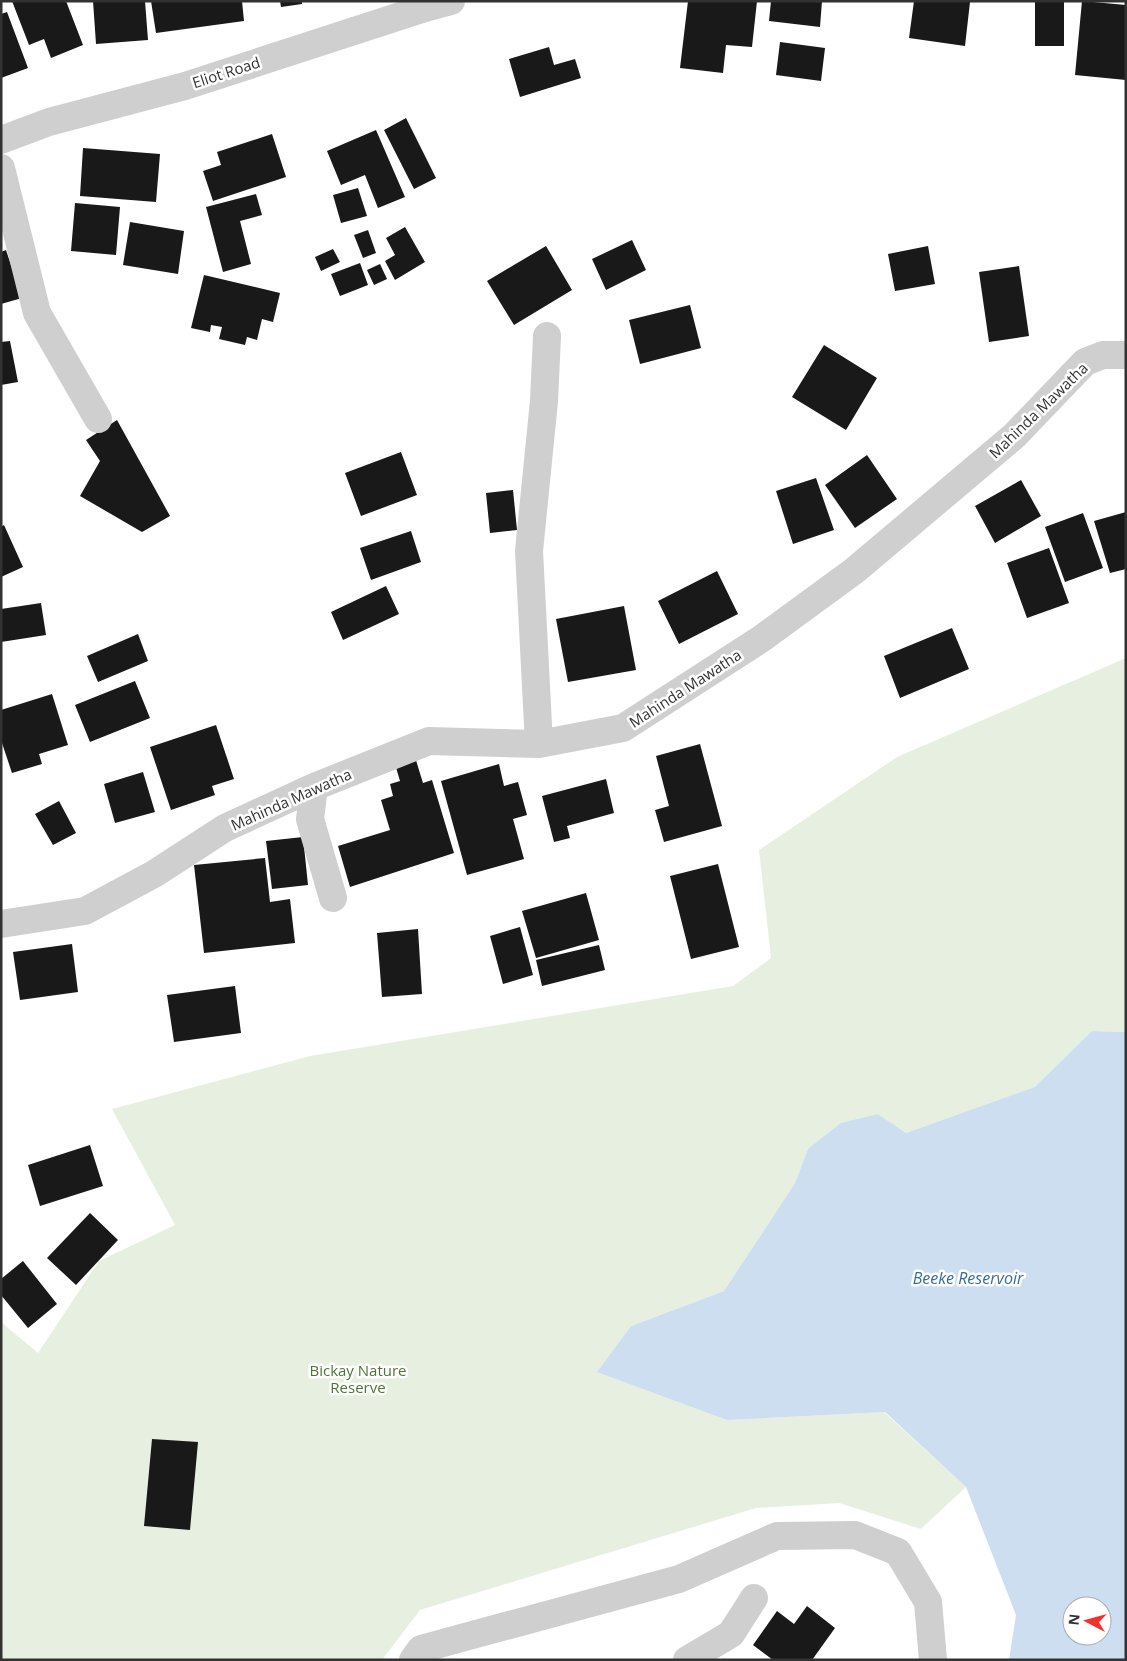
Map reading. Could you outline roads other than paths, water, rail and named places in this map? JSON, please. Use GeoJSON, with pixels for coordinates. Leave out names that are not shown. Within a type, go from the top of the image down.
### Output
{"type":"FeatureCollection","features":[{"type":"Feature","properties":{"kind":"street","name":"Eliot Road"},"geometry":{"type":"LineString","coordinates":[[1,140],[49,122],[185,86],[451,1]]}},
{"type":"Feature","properties":{"kind":"street"},"geometry":{"type":"LineString","coordinates":[[1,168],[37,313],[98,419]]}},
{"type":"Feature","properties":{"kind":"street"},"geometry":{"type":"LineString","coordinates":[[539,744],[529,550],[544,401],[547,336]]}},
{"type":"Feature","properties":{"kind":"street","name":"Mahinda Mawatha"},"geometry":{"type":"LineString","coordinates":[[1,924],[85,911],[154,874],[225,828],[314,787],[429,741],[539,744],[623,728],[761,639],[854,571],[1014,436],[1085,362],[1103,354],[1126,355]]}},
{"type":"Feature","properties":{"kind":"street"},"geometry":{"type":"LineString","coordinates":[[314,787],[310,818],[333,898]]}},
{"type":"Feature","properties":{"kind":"street"},"geometry":{"type":"LineString","coordinates":[[426,1656],[679,1579],[777,1536],[855,1536],[898,1552],[928,1602],[933,1660]]}},
{"type":"Feature","properties":{"kind":"street"},"geometry":{"type":"LineString","coordinates":[[687,1660],[732,1634],[754,1598]]}},
{"type":"Feature","properties":{"kind":"water","name":"Beeke Reservoir"},"geometry":{"type":"Polygon","coordinates":[[[1092,1031],[1126,1032],[1126,1660],[1009,1660],[1016,1615],[966,1487],[885,1412],[727,1420],[597,1372],[631,1326],[724,1291],[795,1183],[808,1149],[841,1123],[878,1114],[906,1133],[1035,1087],[1092,1031]]]}},
{"type":"Feature","properties":{"kind":"park label","name":"Bickay Nature Reserve"},"geometry":{"type":"Point","coordinates":[358,1378]}}]}
